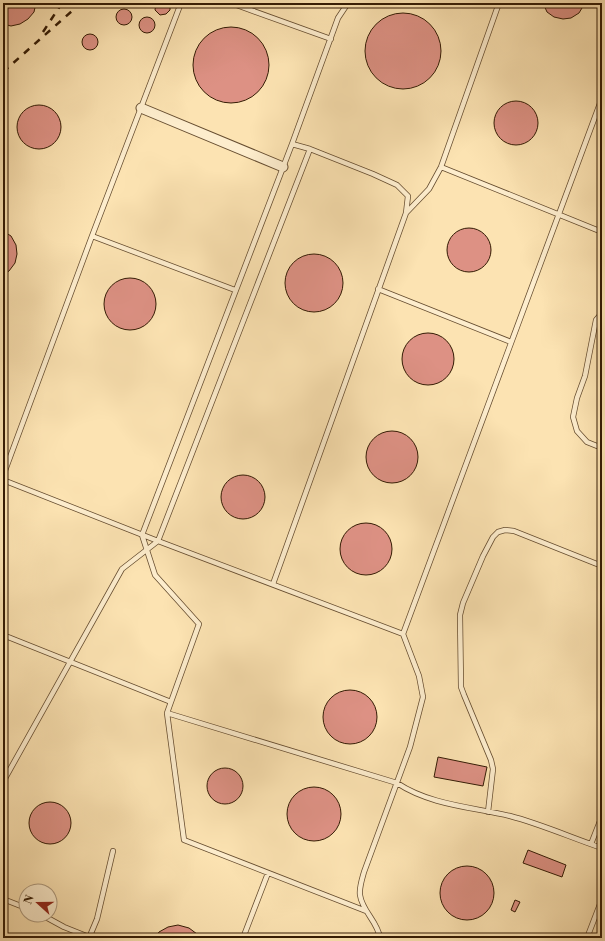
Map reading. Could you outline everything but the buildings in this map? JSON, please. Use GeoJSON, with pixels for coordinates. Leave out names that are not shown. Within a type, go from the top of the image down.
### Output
{"type":"FeatureCollection","features":[{"type":"Feature","properties":{"kind":"street"},"geometry":{"type":"LineString","coordinates":[[141,108],[283,167]]}},
{"type":"Feature","properties":{"kind":"lane"},"geometry":{"type":"LineString","coordinates":[[3,476],[92,236],[181,3]]}},
{"type":"Feature","properties":{"kind":"lane"},"geometry":{"type":"LineString","coordinates":[[230,3],[331,39]]}},
{"type":"Feature","properties":{"kind":"lane"},"geometry":{"type":"LineString","coordinates":[[348,3],[338,18],[292,144],[142,535],[155,575],[199,624],[167,713],[184,840],[366,911]]}},
{"type":"Feature","properties":{"kind":"lane"},"geometry":{"type":"LineString","coordinates":[[406,213],[429,189],[441,167],[499,3]]}},
{"type":"Feature","properties":{"kind":"lane"},"geometry":{"type":"LineString","coordinates":[[380,938],[379,931],[366,911],[360,894],[364,872],[410,747],[423,697],[419,676],[403,634],[602,98]]}},
{"type":"Feature","properties":{"kind":"lane"},"geometry":{"type":"LineString","coordinates":[[273,584],[406,213],[408,196],[397,185],[373,174],[310,149],[292,144]]}},
{"type":"Feature","properties":{"kind":"lane"},"geometry":{"type":"LineString","coordinates":[[3,782],[122,570],[158,541],[310,149]]}},
{"type":"Feature","properties":{"kind":"lane"},"geometry":{"type":"LineString","coordinates":[[441,167],[602,232]]}},
{"type":"Feature","properties":{"kind":"lane"},"geometry":{"type":"LineString","coordinates":[[92,236],[235,290]]}},
{"type":"Feature","properties":{"kind":"lane"},"geometry":{"type":"LineString","coordinates":[[378,289],[511,342]]}},
{"type":"Feature","properties":{"kind":"lane"},"geometry":{"type":"LineString","coordinates":[[602,313],[596,320],[585,376],[577,398],[573,416],[577,431],[587,442],[602,448]]}},
{"type":"Feature","properties":{"kind":"lane"},"geometry":{"type":"LineString","coordinates":[[3,480],[142,535],[403,634]]}},
{"type":"Feature","properties":{"kind":"lane"},"geometry":{"type":"LineString","coordinates":[[488,812],[493,776],[492,765],[461,686],[460,615],[463,603],[483,556],[498,532],[505,530],[514,531],[602,566]]}},
{"type":"Feature","properties":{"kind":"lane"},"geometry":{"type":"LineString","coordinates":[[3,635],[171,702]]}},
{"type":"Feature","properties":{"kind":"lane"},"geometry":{"type":"LineString","coordinates":[[167,713],[397,783],[406,789],[429,799],[511,816],[602,848]]}},
{"type":"Feature","properties":{"kind":"lane"},"geometry":{"type":"LineString","coordinates":[[591,844],[602,816]]}},
{"type":"Feature","properties":{"kind":"lane"},"geometry":{"type":"LineString","coordinates":[[57,923],[89,938],[97,919],[113,851]]}},
{"type":"Feature","properties":{"kind":"lane"},"geometry":{"type":"LineString","coordinates":[[244,938],[268,873]]}},
{"type":"Feature","properties":{"kind":"lane"},"geometry":{"type":"LineString","coordinates":[[3,899],[18,905]]}},
{"type":"Feature","properties":{"kind":"lane"},"geometry":{"type":"LineString","coordinates":[[587,938],[602,899]]}},
{"type":"Feature","properties":{"kind":"railway"},"geometry":{"type":"LineString","coordinates":[[43,32],[62,3]]}},
{"type":"Feature","properties":{"kind":"railway"},"geometry":{"type":"LineString","coordinates":[[3,72],[81,3]]}}]}
